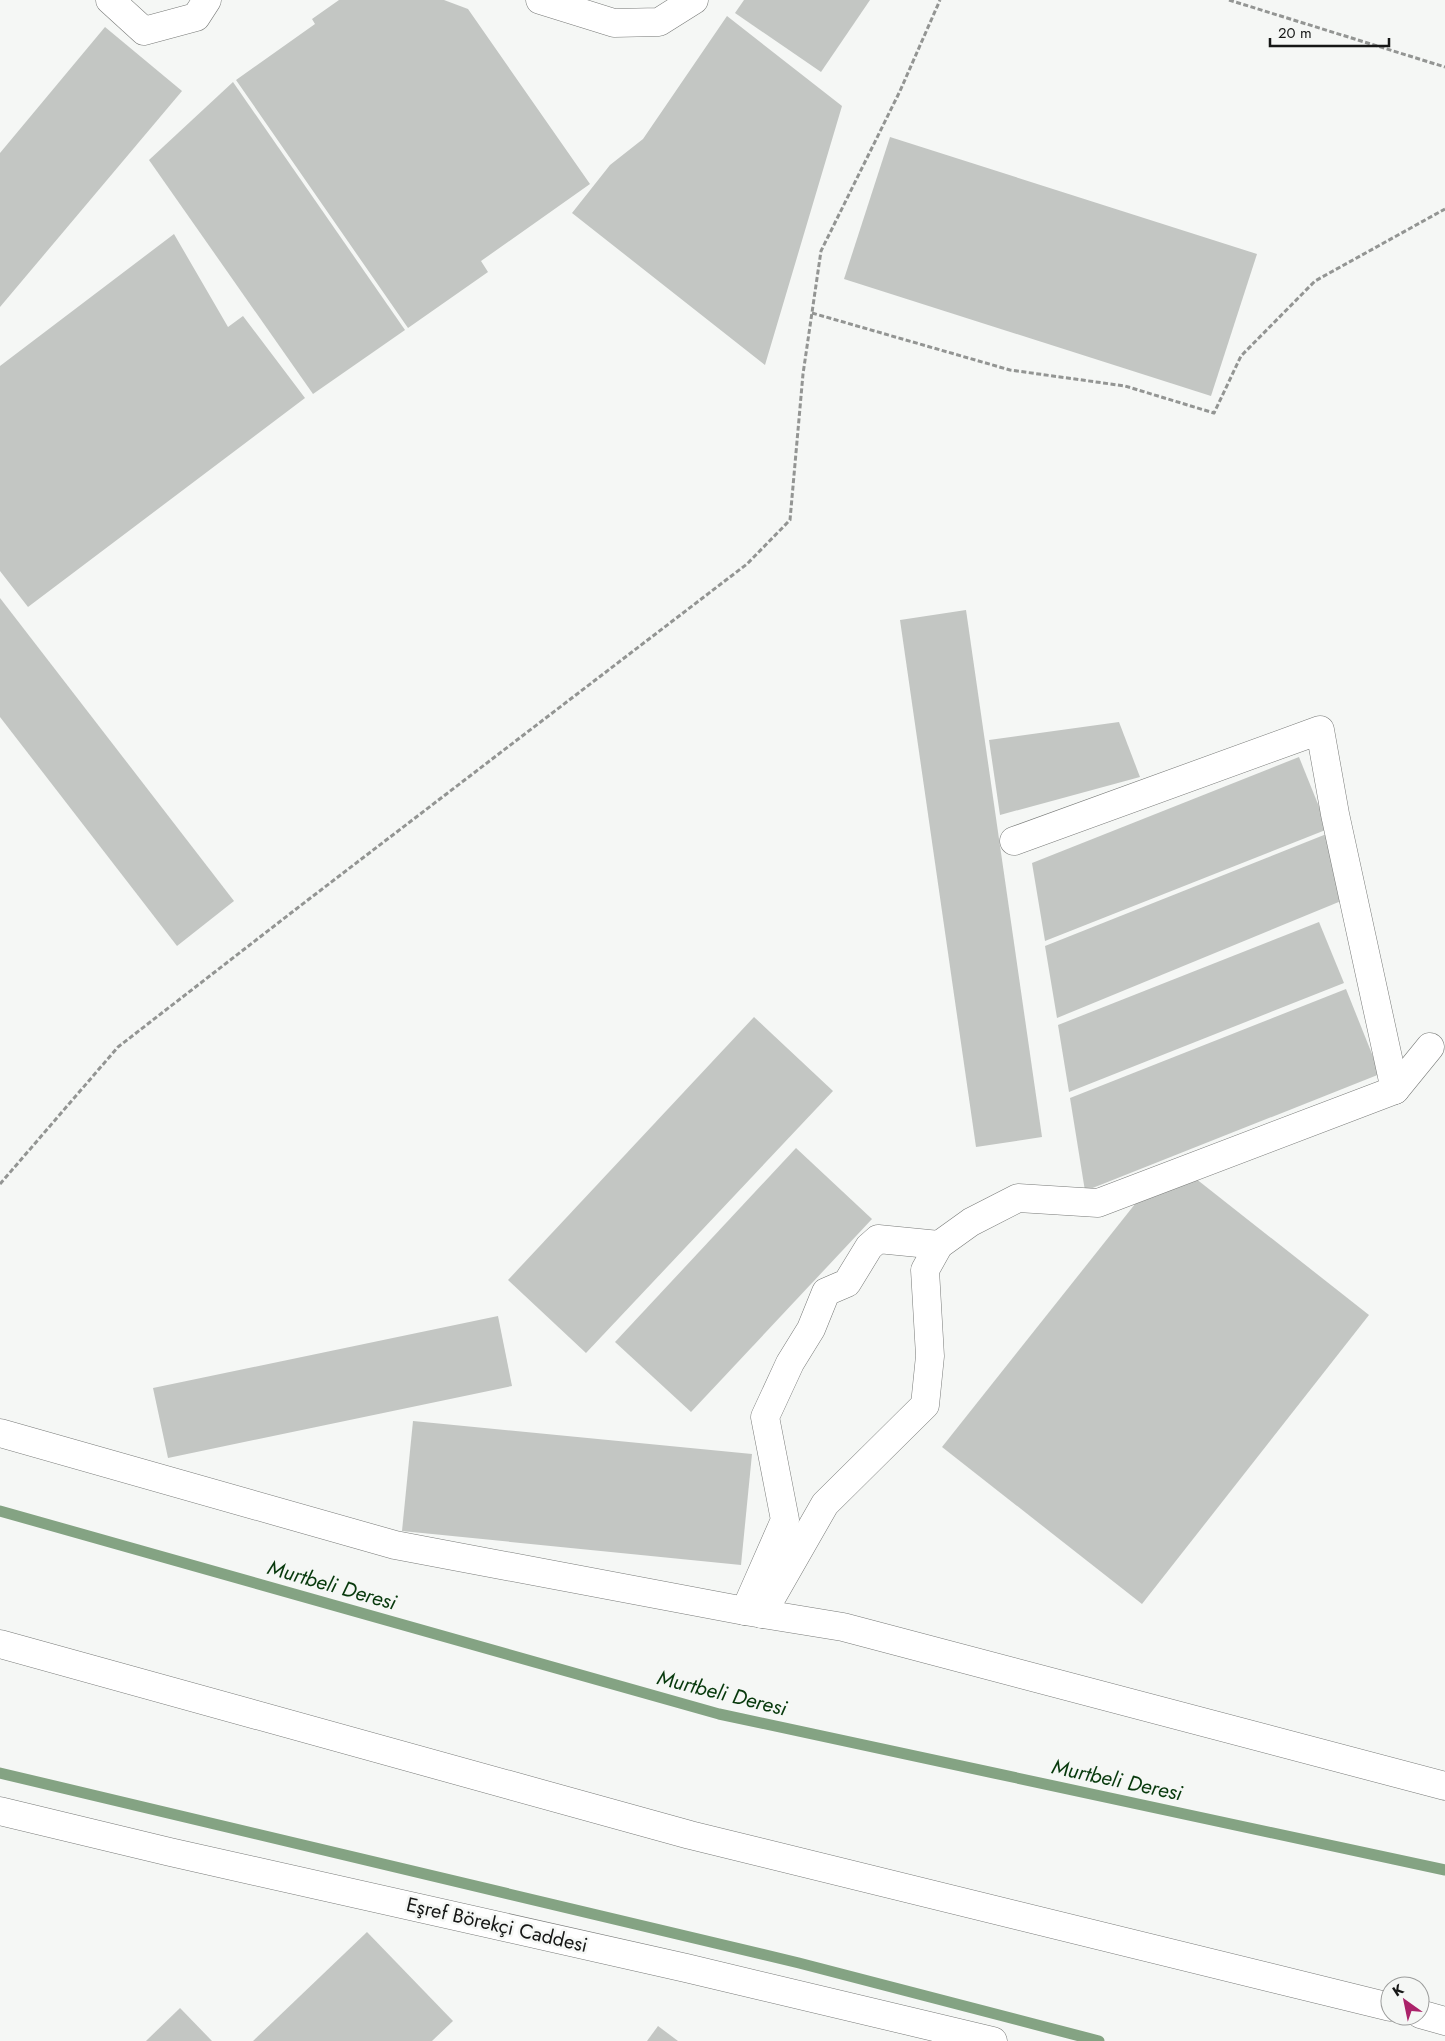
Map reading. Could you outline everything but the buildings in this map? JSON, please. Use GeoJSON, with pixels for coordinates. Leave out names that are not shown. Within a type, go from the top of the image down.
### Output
{"type":"FeatureCollection","features":[{"type":"Feature","properties":{"kind":"street"},"geometry":{"type":"LineString","coordinates":[[110,0],[144,31],[196,17],[207,0]]}},
{"type":"Feature","properties":{"kind":"street"},"geometry":{"type":"LineString","coordinates":[[540,0],[614,23],[659,22],[694,0]]}},
{"type":"Feature","properties":{"kind":"street"},"geometry":{"type":"LineString","coordinates":[[1014,840],[1320,730],[1335,814],[1395,1090]]}},
{"type":"Feature","properties":{"kind":"street"},"geometry":{"type":"LineString","coordinates":[[754,1613],[825,1504],[925,1406],[930,1356],[925,1270],[939,1245],[971,1222],[1018,1198],[1098,1203],[1395,1090],[1430,1047]]}},
{"type":"Feature","properties":{"kind":"street"},"geometry":{"type":"LineString","coordinates":[[754,1613],[785,1520],[764,1417],[790,1363],[811,1329],[826,1292],[846,1283],[869,1247],[878,1239],[939,1245]]}},
{"type":"Feature","properties":{"kind":"street"},"geometry":{"type":"LineString","coordinates":[[0,1433],[395,1545],[754,1613],[843,1627],[1445,1786]]}},
{"type":"Feature","properties":{"kind":"street"},"geometry":{"type":"LineString","coordinates":[[0,1644],[690,1835],[1380,2005]]}},
{"type":"Feature","properties":{"kind":"street","name":"Eşref Börekçi Caddesi"},"geometry":{"type":"LineString","coordinates":[[0,1811],[170,1852],[686,1968],[993,2041]]}},
{"type":"Feature","properties":{"kind":"street"},"geometry":{"type":"LineString","coordinates":[[1430,2017],[1445,2021]]}},
{"type":"Feature","properties":{"kind":"path"},"geometry":{"type":"LineString","coordinates":[[0,1184],[118,1048],[747,564],[790,520],[802,374],[821,250],[900,91],[940,0]]}},
{"type":"Feature","properties":{"kind":"path"},"geometry":{"type":"LineString","coordinates":[[1229,0],[1445,67]]}},
{"type":"Feature","properties":{"kind":"path"},"geometry":{"type":"LineString","coordinates":[[812,313],[1010,370],[1125,386],[1214,413],[1241,356],[1315,281],[1445,209]]}},
{"type":"Feature","properties":{"kind":"waterway","name":"Murtbeli Deresi"},"geometry":{"type":"LineString","coordinates":[[0,1511],[719,1714],[1445,1870]]}},
{"type":"Feature","properties":{"kind":"waterway"},"geometry":{"type":"LineString","coordinates":[[0,1773],[799,1963],[1099,2041]]}}]}
